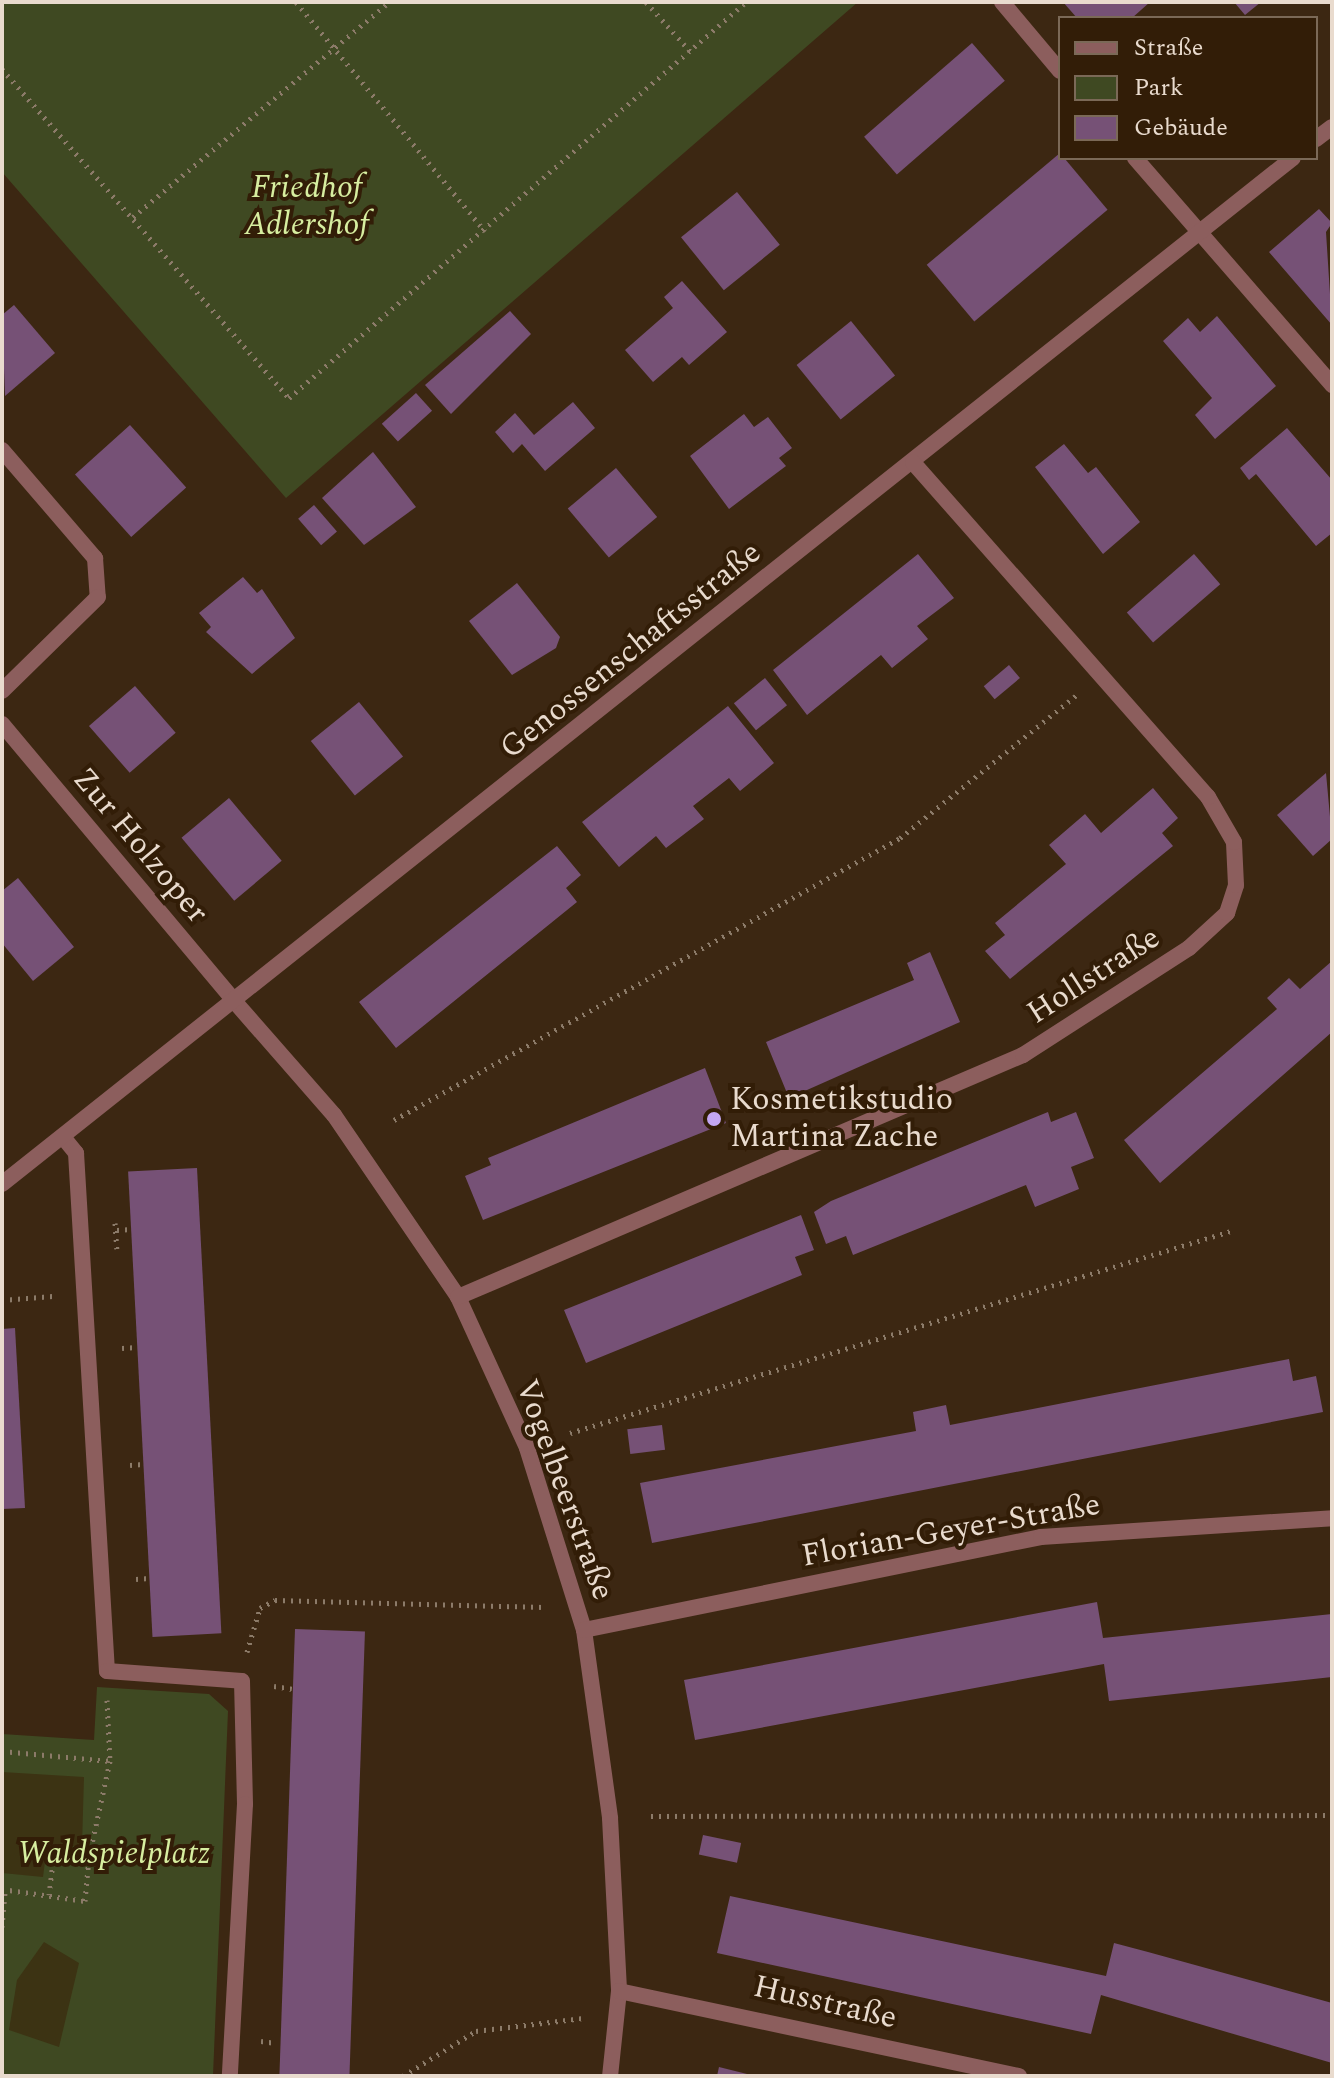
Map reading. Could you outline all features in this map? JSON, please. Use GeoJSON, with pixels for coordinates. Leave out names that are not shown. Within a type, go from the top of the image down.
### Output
{"type":"FeatureCollection","features":[{"type":"Feature","properties":{"kind":"street"},"geometry":{"type":"LineString","coordinates":[[1002,2],[1058,69]]}},
{"type":"Feature","properties":{"kind":"street"},"geometry":{"type":"LineString","coordinates":[[1137,160],[1332,385]]}},
{"type":"Feature","properties":{"kind":"street","name":"Genossenschaftsstraße"},"geometry":{"type":"LineString","coordinates":[[2,1184],[235,1002],[1290,160]]}},
{"type":"Feature","properties":{"kind":"street"},"geometry":{"type":"LineString","coordinates":[[2,450],[95,558],[98,597],[2,691]]}},
{"type":"Feature","properties":{"kind":"street","name":"Hollstraße"},"geometry":{"type":"LineString","coordinates":[[458,1297],[1023,1055],[1189,948],[1227,913],[1236,885],[1234,842],[1208,797],[913,462]]}},
{"type":"Feature","properties":{"kind":"street","name":"Zur Holzoper"},"geometry":{"type":"LineString","coordinates":[[2,724],[235,1002]]}},
{"type":"Feature","properties":{"kind":"street","name":"Vogelbeerstraße"},"geometry":{"type":"LineString","coordinates":[[235,1002],[334,1115],[458,1297],[527,1448],[584,1630],[610,1818],[619,1991],[610,2076]]}},
{"type":"Feature","properties":{"kind":"street"},"geometry":{"type":"LineString","coordinates":[[63,1137],[76,1153],[107,1671],[242,1681],[245,1804],[230,2076]]}},
{"type":"Feature","properties":{"kind":"street","name":"Florian-Geyer-Straße"},"geometry":{"type":"LineString","coordinates":[[584,1630],[1041,1537],[1332,1518]]}},
{"type":"Feature","properties":{"kind":"street","name":"Husstraße"},"geometry":{"type":"LineString","coordinates":[[619,1991],[1019,2076]]}},
{"type":"Feature","properties":{"kind":"path"},"geometry":{"type":"LineString","coordinates":[[296,2],[336,46],[485,231]]}},
{"type":"Feature","properties":{"kind":"path"},"geometry":{"type":"LineString","coordinates":[[133,217],[389,2]]}},
{"type":"Feature","properties":{"kind":"path"},"geometry":{"type":"LineString","coordinates":[[646,2],[690,51]]}},
{"type":"Feature","properties":{"kind":"path"},"geometry":{"type":"LineString","coordinates":[[2,69],[289,398],[746,2]]}},
{"type":"Feature","properties":{"kind":"path"},"geometry":{"type":"LineString","coordinates":[[394,1120],[900,838],[1100,676]]}},
{"type":"Feature","properties":{"kind":"path"},"geometry":{"type":"LineString","coordinates":[[117,1230],[131,1229]]}},
{"type":"Feature","properties":{"kind":"path"},"geometry":{"type":"LineString","coordinates":[[570,1433],[1234,1230]]}},
{"type":"Feature","properties":{"kind":"path"},"geometry":{"type":"LineString","coordinates":[[2,1300],[84,1293]]}},
{"type":"Feature","properties":{"kind":"path"},"geometry":{"type":"LineString","coordinates":[[122,1348],[137,1347]]}},
{"type":"Feature","properties":{"kind":"path"},"geometry":{"type":"LineString","coordinates":[[130,1465],[143,1464]]}},
{"type":"Feature","properties":{"kind":"path"},"geometry":{"type":"LineString","coordinates":[[136,1579],[149,1578]]}},
{"type":"Feature","properties":{"kind":"path"},"geometry":{"type":"LineString","coordinates":[[242,1681],[249,1629],[275,1600],[517,1612],[577,1602]]}},
{"type":"Feature","properties":{"kind":"path"},"geometry":{"type":"LineString","coordinates":[[2,1927],[4,1889],[85,1901],[89,1857],[110,1761],[107,1671]]}},
{"type":"Feature","properties":{"kind":"path"},"geometry":{"type":"LineString","coordinates":[[2,1751],[110,1761]]}},
{"type":"Feature","properties":{"kind":"path"},"geometry":{"type":"LineString","coordinates":[[651,1816],[1332,1815]]}},
{"type":"Feature","properties":{"kind":"path"},"geometry":{"type":"LineString","coordinates":[[49,1895],[54,1854],[211,1861]]}},
{"type":"Feature","properties":{"kind":"path"},"geometry":{"type":"LineString","coordinates":[[403,2076],[476,2031],[566,2017],[618,2020]]}},
{"type":"Feature","properties":{"kind":"green space","name":"Friedhof Adlershof"},"geometry":{"type":"Polygon","coordinates":[[[2,2],[858,2],[286,498],[2,172],[2,2]]]}},
{"type":"Feature","properties":{"kind":"green space","name":"Waldspielplatz"},"geometry":{"type":"Polygon","coordinates":[[[97,1687],[209,1694],[228,1711],[213,2076],[2,2076],[2,1734],[94,1740],[97,1687]]]}},
{"type":"Feature","properties":{"kind":"sand"},"geometry":{"type":"Polygon","coordinates":[[[2,1772],[84,1777],[82,1846],[47,1846],[43,1877],[2,1873],[2,1772]]]}},
{"type":"Feature","properties":{"kind":"sand"},"geometry":{"type":"Polygon","coordinates":[[[44,1942],[79,1963],[59,2047],[9,2030],[17,1980],[44,1942]]]}},
{"type":"Feature","properties":{"kind":"building"},"geometry":{"type":"Polygon","coordinates":[[[1063,2],[1150,2],[1134,16],[1075,16],[1063,2]]]}},
{"type":"Feature","properties":{"kind":"building"},"geometry":{"type":"Polygon","coordinates":[[[1234,2],[1261,2],[1245,15],[1234,2]]]}},
{"type":"Feature","properties":{"kind":"building"},"geometry":{"type":"Polygon","coordinates":[[[972,43],[1005,81],[897,175],[864,137],[972,43]]]}},
{"type":"Feature","properties":{"kind":"building"},"geometry":{"type":"Polygon","coordinates":[[[1058,155],[1058,160],[1066,160],[1108,210],[974,322],[927,265],[1058,155]]]}},
{"type":"Feature","properties":{"kind":"building"},"geometry":{"type":"Polygon","coordinates":[[[737,192],[780,245],[724,290],[681,237],[737,192]]]}},
{"type":"Feature","properties":{"kind":"building"},"geometry":{"type":"Polygon","coordinates":[[[1319,209],[1332,223],[1326,232],[1332,325],[1269,252],[1319,209]]]}},
{"type":"Feature","properties":{"kind":"building"},"geometry":{"type":"Polygon","coordinates":[[[682,281],[727,332],[689,365],[682,357],[653,382],[625,350],[673,308],[664,297],[682,281]]]}},
{"type":"Feature","properties":{"kind":"building"},"geometry":{"type":"Polygon","coordinates":[[[14,305],[55,353],[5,396],[2,315],[14,305]]]}},
{"type":"Feature","properties":{"kind":"building"},"geometry":{"type":"Polygon","coordinates":[[[510,311],[531,334],[451,414],[425,385],[510,311]]]}},
{"type":"Feature","properties":{"kind":"building"},"geometry":{"type":"Polygon","coordinates":[[[1217,316],[1276,386],[1215,439],[1195,415],[1212,398],[1163,341],[1188,318],[1200,332],[1217,316]]]}},
{"type":"Feature","properties":{"kind":"building"},"geometry":{"type":"Polygon","coordinates":[[[851,321],[895,375],[841,419],[797,365],[851,321]]]}},
{"type":"Feature","properties":{"kind":"building"},"geometry":{"type":"Polygon","coordinates":[[[416,393],[432,411],[398,442],[382,424],[416,393]]]}},
{"type":"Feature","properties":{"kind":"building"},"geometry":{"type":"Polygon","coordinates":[[[573,402],[595,428],[545,471],[522,444],[513,453],[495,432],[515,413],[534,435],[573,402]]]}},
{"type":"Feature","properties":{"kind":"building"},"geometry":{"type":"Polygon","coordinates":[[[744,414],[754,427],[768,417],[792,448],[779,458],[786,466],[729,509],[690,456],[744,414]]]}},
{"type":"Feature","properties":{"kind":"building"},"geometry":{"type":"Polygon","coordinates":[[[130,425],[186,487],[131,537],[75,475],[130,425]]]}},
{"type":"Feature","properties":{"kind":"building"},"geometry":{"type":"Polygon","coordinates":[[[1287,428],[1332,480],[1332,533],[1316,546],[1256,474],[1249,480],[1240,468],[1287,428]]]}},
{"type":"Feature","properties":{"kind":"building"},"geometry":{"type":"Polygon","coordinates":[[[1064,444],[1088,473],[1096,467],[1140,522],[1103,554],[1035,467],[1064,444]]]}},
{"type":"Feature","properties":{"kind":"building"},"geometry":{"type":"Polygon","coordinates":[[[373,452],[416,507],[364,545],[322,498],[373,452]]]}},
{"type":"Feature","properties":{"kind":"building"},"geometry":{"type":"Polygon","coordinates":[[[616,468],[657,517],[609,558],[568,508],[616,468]]]}},
{"type":"Feature","properties":{"kind":"building"},"geometry":{"type":"Polygon","coordinates":[[[314,505],[337,531],[321,545],[298,519],[314,505]]]}},
{"type":"Feature","properties":{"kind":"building"},"geometry":{"type":"Polygon","coordinates":[[[918,554],[954,598],[917,626],[928,639],[892,668],[881,655],[807,715],[773,670],[918,554]]]}},
{"type":"Feature","properties":{"kind":"building"},"geometry":{"type":"Polygon","coordinates":[[[1194,554],[1220,584],[1153,643],[1127,612],[1194,554]]]}},
{"type":"Feature","properties":{"kind":"building"},"geometry":{"type":"Polygon","coordinates":[[[243,577],[257,593],[262,589],[295,638],[252,674],[206,632],[211,627],[199,613],[243,577]]]}},
{"type":"Feature","properties":{"kind":"building"},"geometry":{"type":"Polygon","coordinates":[[[517,583],[560,637],[556,648],[512,675],[469,621],[517,583]]]}},
{"type":"Feature","properties":{"kind":"building"},"geometry":{"type":"Polygon","coordinates":[[[1009,665],[1020,678],[995,699],[984,686],[1009,665]]]}},
{"type":"Feature","properties":{"kind":"building"},"geometry":{"type":"Polygon","coordinates":[[[765,678],[787,705],[756,730],[734,703],[765,678]]]}},
{"type":"Feature","properties":{"kind":"building"},"geometry":{"type":"Polygon","coordinates":[[[135,686],[176,733],[130,773],[89,726],[135,686]]]}},
{"type":"Feature","properties":{"kind":"building"},"geometry":{"type":"Polygon","coordinates":[[[359,702],[403,756],[355,795],[311,741],[359,702]]]}},
{"type":"Feature","properties":{"kind":"building"},"geometry":{"type":"Polygon","coordinates":[[[728,706],[774,763],[740,791],[729,778],[693,806],[704,819],[666,848],[656,836],[619,867],[582,822],[728,706]]]}},
{"type":"Feature","properties":{"kind":"building"},"geometry":{"type":"Polygon","coordinates":[[[1326,773],[1332,839],[1313,856],[1277,815],[1326,773]]]}},
{"type":"Feature","properties":{"kind":"building"},"geometry":{"type":"Polygon","coordinates":[[[1153,788],[1178,818],[1162,833],[1173,846],[1010,979],[985,951],[1005,935],[995,923],[1066,864],[1049,845],[1085,814],[1101,833],[1153,788]]]}},
{"type":"Feature","properties":{"kind":"building"},"geometry":{"type":"Polygon","coordinates":[[[229,798],[282,861],[234,901],[182,838],[229,798]]]}},
{"type":"Feature","properties":{"kind":"building"},"geometry":{"type":"Polygon","coordinates":[[[557,846],[581,875],[566,888],[577,902],[396,1048],[359,1002],[557,846]]]}},
{"type":"Feature","properties":{"kind":"building"},"geometry":{"type":"Polygon","coordinates":[[[18,878],[74,947],[33,981],[2,943],[2,891],[18,878]]]}},
{"type":"Feature","properties":{"kind":"building"},"geometry":{"type":"Polygon","coordinates":[[[930,952],[960,1022],[789,1098],[766,1042],[914,980],[907,963],[930,952]]]}},
{"type":"Feature","properties":{"kind":"building"},"geometry":{"type":"Polygon","coordinates":[[[1332,961],[1332,1032],[1160,1183],[1124,1140],[1277,1009],[1267,998],[1289,978],[1300,989],[1332,961]]]}},
{"type":"Feature","properties":{"kind":"building"},"geometry":{"type":"Polygon","coordinates":[[[705,1068],[726,1123],[483,1220],[465,1176],[491,1165],[488,1158],[705,1068]]]}},
{"type":"Feature","properties":{"kind":"building"},"geometry":{"type":"Polygon","coordinates":[[[1048,1112],[1051,1122],[1076,1112],[1094,1158],[1071,1167],[1079,1189],[1035,1207],[1026,1185],[853,1255],[846,1236],[826,1244],[814,1212],[831,1201],[1048,1112]]]}},
{"type":"Feature","properties":{"kind":"building"},"geometry":{"type":"Polygon","coordinates":[[[197,1168],[221,1633],[152,1637],[128,1172],[197,1168]]]}},
{"type":"Feature","properties":{"kind":"building"},"geometry":{"type":"Polygon","coordinates":[[[801,1215],[814,1250],[795,1257],[802,1275],[586,1363],[564,1310],[801,1215]]]}},
{"type":"Feature","properties":{"kind":"building"},"geometry":{"type":"Polygon","coordinates":[[[15,1328],[25,1508],[2,1509],[2,1329],[15,1328]]]}},
{"type":"Feature","properties":{"kind":"building"},"geometry":{"type":"Polygon","coordinates":[[[1289,1359],[1293,1381],[1316,1376],[1323,1412],[652,1543],[640,1483],[916,1431],[913,1412],[946,1405],[950,1425],[1289,1359]]]}},
{"type":"Feature","properties":{"kind":"building"},"geometry":{"type":"Polygon","coordinates":[[[662,1425],[665,1450],[630,1454],[627,1429],[662,1425]]]}},
{"type":"Feature","properties":{"kind":"building"},"geometry":{"type":"Polygon","coordinates":[[[1097,1602],[1103,1638],[1332,1614],[1332,1677],[1109,1701],[1104,1664],[695,1740],[684,1680],[1097,1602]]]}},
{"type":"Feature","properties":{"kind":"building"},"geometry":{"type":"Polygon","coordinates":[[[295,1629],[365,1631],[349,2076],[279,2076],[295,1629]]]}},
{"type":"Feature","properties":{"kind":"building"},"geometry":{"type":"Polygon","coordinates":[[[703,1835],[741,1843],[737,1863],[699,1855],[703,1835]]]}},
{"type":"Feature","properties":{"kind":"building"},"geometry":{"type":"Polygon","coordinates":[[[730,1896],[1106,1976],[1114,1943],[1332,2003],[1332,2063],[1101,1995],[1091,2034],[717,1953],[730,1896]]]}},
{"type":"Feature","properties":{"kind":"building"},"geometry":{"type":"Polygon","coordinates":[[[719,2067],[751,2075],[751,2076],[717,2076],[719,2067]]]}},
{"type":"Feature","properties":{"kind":"place","name":"Kosmetikstudio Martina Zache"},"geometry":{"type":"Point","coordinates":[714,1119]}}]}
